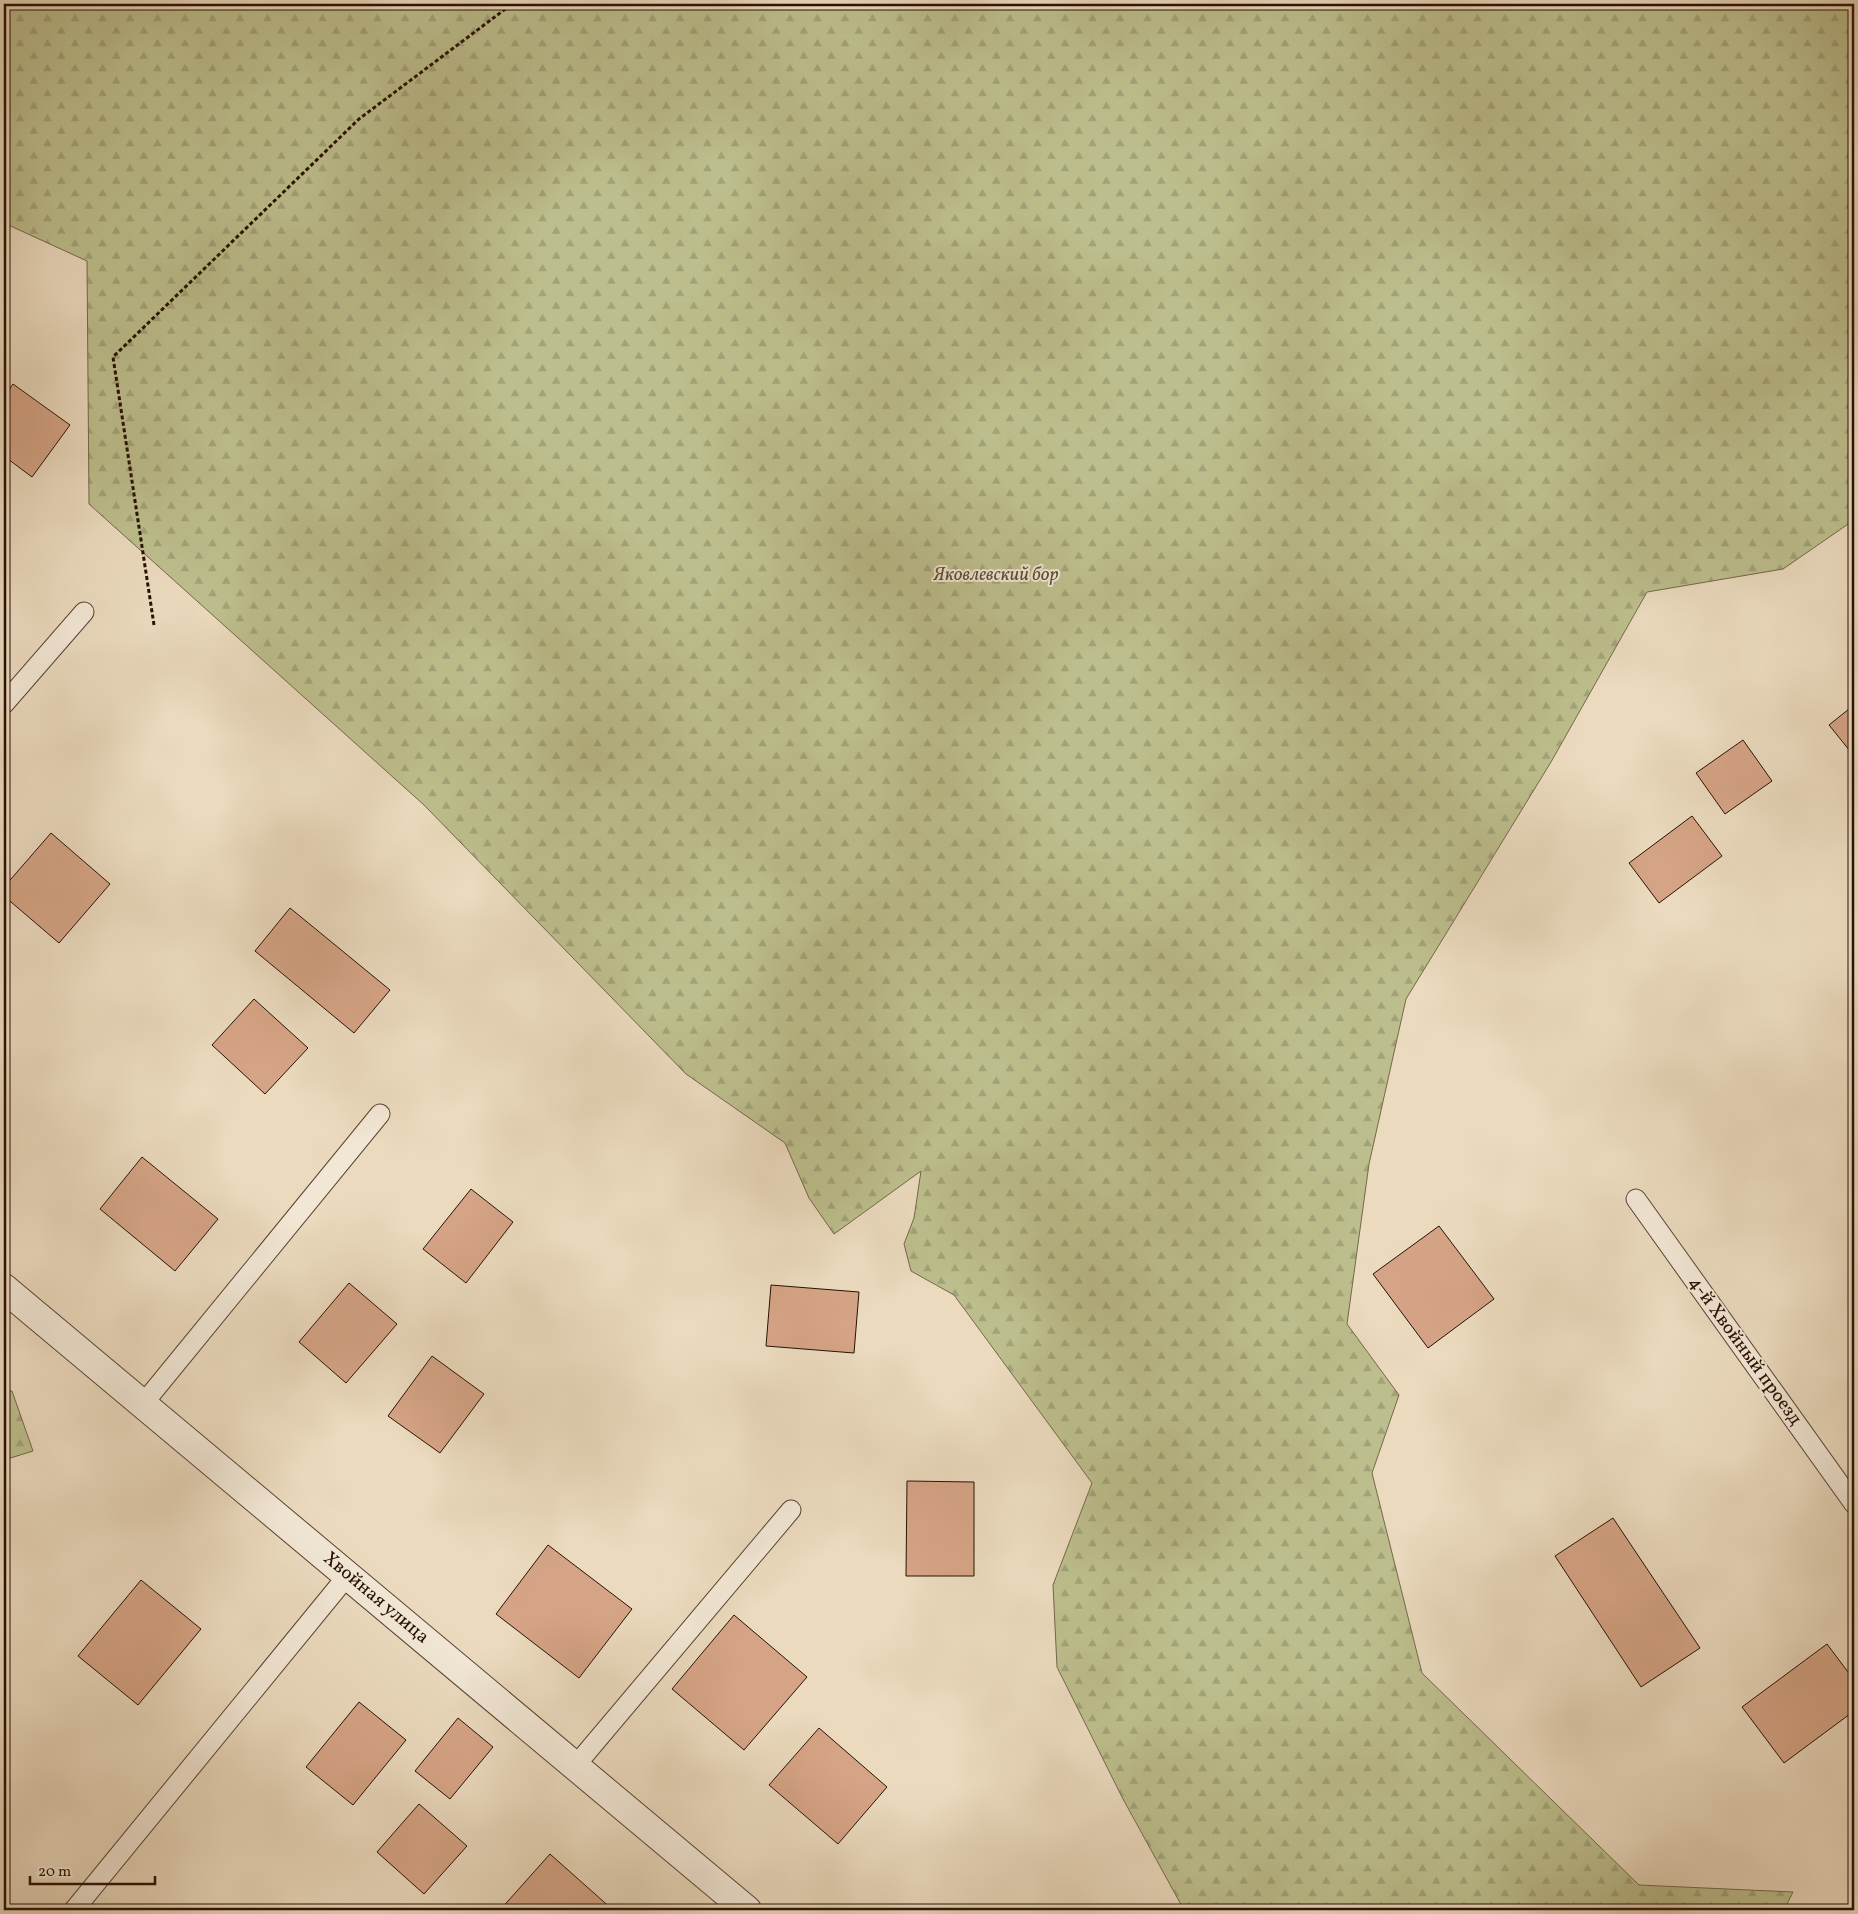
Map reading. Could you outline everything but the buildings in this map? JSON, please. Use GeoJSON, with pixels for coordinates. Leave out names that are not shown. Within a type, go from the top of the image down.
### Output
{"type":"FeatureCollection","features":[{"type":"Feature","properties":{"kind":"street","name":"Хвойная улица"},"geometry":{"type":"LineString","coordinates":[[4,1288],[747,1910]]}},
{"type":"Feature","properties":{"kind":"lane"},"geometry":{"type":"LineString","coordinates":[[4,704],[84,612]]}},
{"type":"Feature","properties":{"kind":"lane"},"geometry":{"type":"LineString","coordinates":[[143,1404],[380,1114]]}},
{"type":"Feature","properties":{"kind":"lane","name":"4-й Хвойный проезд"},"geometry":{"type":"LineString","coordinates":[[1636,1199],[1854,1504]]}},
{"type":"Feature","properties":{"kind":"lane"},"geometry":{"type":"LineString","coordinates":[[576,1765],[791,1510]]}},
{"type":"Feature","properties":{"kind":"lane"},"geometry":{"type":"LineString","coordinates":[[74,1910],[348,1575]]}},
{"type":"Feature","properties":{"kind":"path"},"geometry":{"type":"LineString","coordinates":[[154,625],[113,357],[360,119],[512,4]]}},
{"type":"Feature","properties":{"kind":"green space","name":"Яковлевский бор"},"geometry":{"type":"Polygon","coordinates":[[[4,4],[1854,4],[1854,520],[1783,569],[1647,592],[1551,762],[1406,999],[1369,1164],[1347,1324],[1399,1395],[1372,1473],[1422,1673],[1639,1885],[1793,1892],[1784,1910],[1184,1910],[1123,1799],[1057,1667],[1053,1585],[1092,1483],[954,1295],[911,1271],[904,1244],[914,1218],[921,1171],[834,1234],[809,1198],[785,1143],[686,1074],[424,805],[89,504],[87,261],[4,223],[4,4]]]}},
{"type":"Feature","properties":{"kind":"green space"},"geometry":{"type":"Polygon","coordinates":[[[4,1391],[12,1391],[33,1451],[4,1460],[4,1391]]]}}]}
